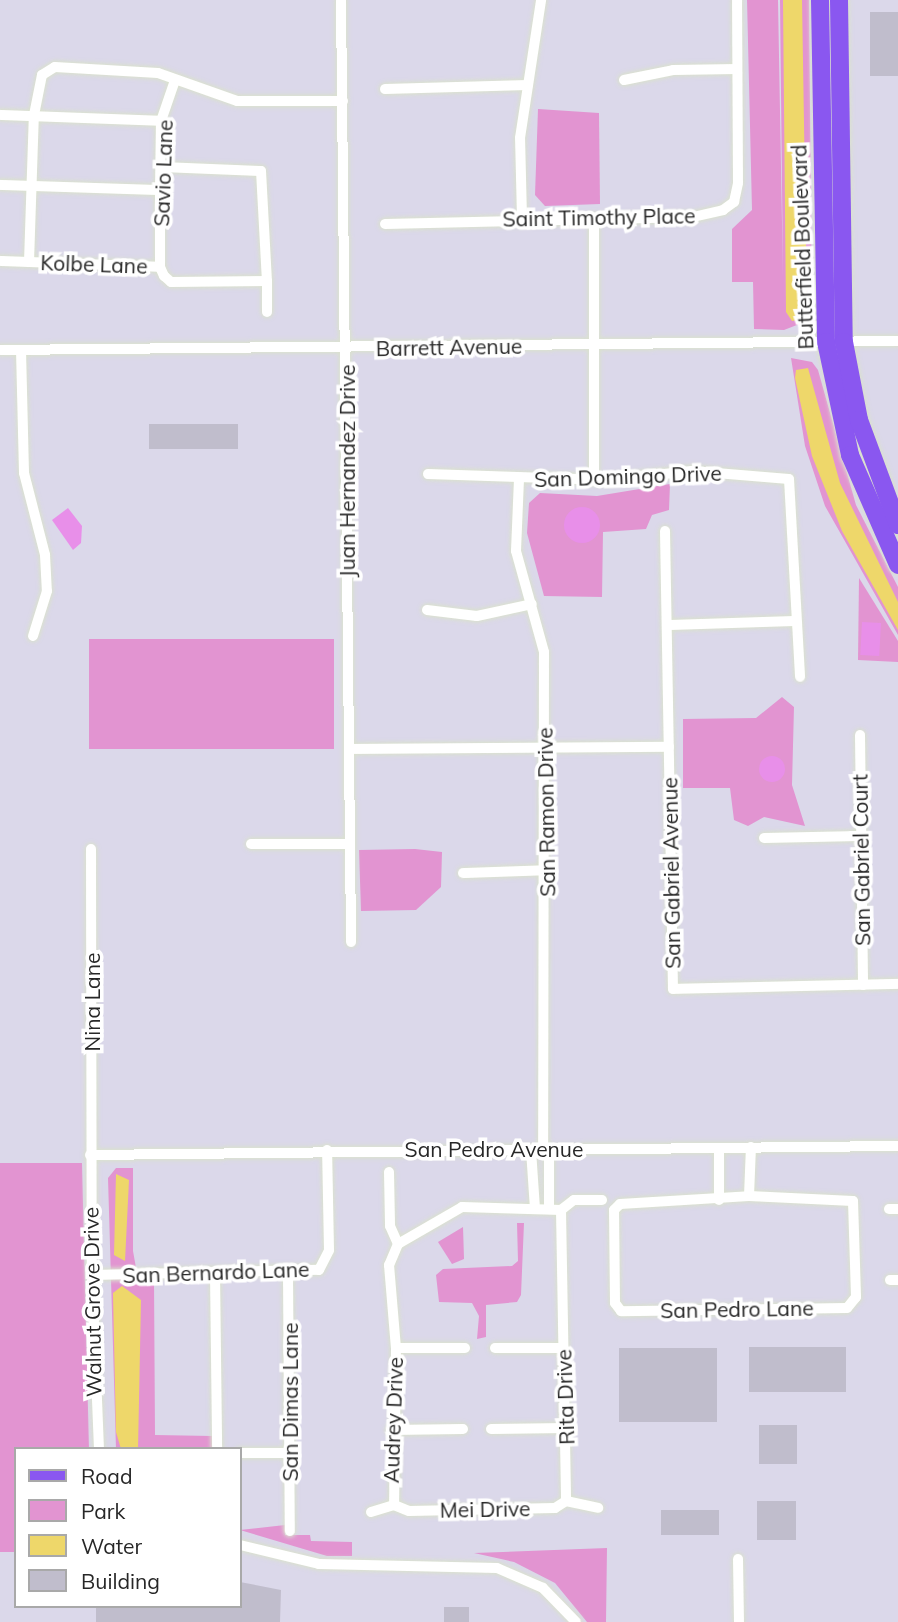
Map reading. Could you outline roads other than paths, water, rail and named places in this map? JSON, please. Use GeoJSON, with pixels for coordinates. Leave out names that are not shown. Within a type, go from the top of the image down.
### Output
{"type":"FeatureCollection","features":[{"type":"Feature","properties":{"kind":"main road","name":"Butterfield Boulevard"},"geometry":{"type":"LineString","coordinates":[[820,0],[835,342],[850,455],[898,565]]}},
{"type":"Feature","properties":{"kind":"main road","name":"Butterfield Boulevard"},"geometry":{"type":"LineString","coordinates":[[839,0],[835,342],[863,432],[898,525]]}},
{"type":"Feature","properties":{"kind":"street","name":"Juan Hernandez Drive"},"geometry":{"type":"LineString","coordinates":[[341,0],[351,942]]}},
{"type":"Feature","properties":{"kind":"street"},"geometry":{"type":"LineString","coordinates":[[522,218],[528,85],[541,0]]}},
{"type":"Feature","properties":{"kind":"street","name":"Saint Timothy Place"},"geometry":{"type":"LineString","coordinates":[[385,224],[522,218],[693,217],[734,202],[737,0]]}},
{"type":"Feature","properties":{"kind":"street"},"geometry":{"type":"LineString","coordinates":[[29,262],[34,115],[42,75],[54,67],[158,73],[237,101],[343,101]]}},
{"type":"Feature","properties":{"kind":"street"},"geometry":{"type":"LineString","coordinates":[[624,80],[673,70],[737,69]]}},
{"type":"Feature","properties":{"kind":"street","name":"Savio Lane"},"geometry":{"type":"LineString","coordinates":[[160,267],[161,121],[175,80]]}},
{"type":"Feature","properties":{"kind":"street"},"geometry":{"type":"LineString","coordinates":[[385,89],[528,85]]}},
{"type":"Feature","properties":{"kind":"street"},"geometry":{"type":"LineString","coordinates":[[0,115],[161,121]]}},
{"type":"Feature","properties":{"kind":"street"},"geometry":{"type":"LineString","coordinates":[[161,167],[261,172],[267,312]]}},
{"type":"Feature","properties":{"kind":"street"},"geometry":{"type":"LineString","coordinates":[[0,185],[160,190]]}},
{"type":"Feature","properties":{"kind":"street"},"geometry":{"type":"LineString","coordinates":[[594,218],[594,480]]}},
{"type":"Feature","properties":{"kind":"street","name":"Kolbe Lane"},"geometry":{"type":"LineString","coordinates":[[0,261],[160,267]]}},
{"type":"Feature","properties":{"kind":"street"},"geometry":{"type":"LineString","coordinates":[[160,267],[172,282],[267,281]]}},
{"type":"Feature","properties":{"kind":"street","name":"Barrett Avenue"},"geometry":{"type":"LineString","coordinates":[[0,349],[596,346],[898,341]]}},
{"type":"Feature","properties":{"kind":"street"},"geometry":{"type":"LineString","coordinates":[[21,350],[24,473],[45,555],[47,591],[33,636]]}},
{"type":"Feature","properties":{"kind":"street","name":"San Domingo Drive"},"geometry":{"type":"LineString","coordinates":[[428,474],[594,480],[692,471],[789,479],[794,621],[800,677]]}},
{"type":"Feature","properties":{"kind":"street","name":"San Ramon Drive"},"geometry":{"type":"LineString","coordinates":[[519,479],[516,551],[544,652],[547,870],[541,1150],[533,1181],[535,1208]]}},
{"type":"Feature","properties":{"kind":"street","name":"San Gabriel Avenue"},"geometry":{"type":"LineString","coordinates":[[665,531],[670,625],[673,989],[898,985]]}},
{"type":"Feature","properties":{"kind":"street"},"geometry":{"type":"LineString","coordinates":[[427,610],[477,616],[532,604]]}},
{"type":"Feature","properties":{"kind":"street"},"geometry":{"type":"LineString","coordinates":[[670,625],[794,621]]}},
{"type":"Feature","properties":{"kind":"street","name":"San Gabriel Court"},"geometry":{"type":"LineString","coordinates":[[860,735],[863,985]]}},
{"type":"Feature","properties":{"kind":"street"},"geometry":{"type":"LineString","coordinates":[[349,749],[669,747]]}},
{"type":"Feature","properties":{"kind":"street"},"geometry":{"type":"LineString","coordinates":[[764,838],[860,836]]}},
{"type":"Feature","properties":{"kind":"street"},"geometry":{"type":"LineString","coordinates":[[251,844],[350,844]]}},
{"type":"Feature","properties":{"kind":"street","name":"Nina Lane"},"geometry":{"type":"LineString","coordinates":[[90,1155],[91,849]]}},
{"type":"Feature","properties":{"kind":"street"},"geometry":{"type":"LineString","coordinates":[[463,873],[547,870]]}},
{"type":"Feature","properties":{"kind":"street","name":"San Pedro Avenue"},"geometry":{"type":"LineString","coordinates":[[90,1155],[327,1150],[898,1146]]}},
{"type":"Feature","properties":{"kind":"street"},"geometry":{"type":"LineString","coordinates":[[748,1196],[751,1147]]}},
{"type":"Feature","properties":{"kind":"street"},"geometry":{"type":"LineString","coordinates":[[719,1148],[719,1200]]}},
{"type":"Feature","properties":{"kind":"street","name":"San Bernardo Lane"},"geometry":{"type":"LineString","coordinates":[[92,1275],[288,1273],[319,1269],[329,1250],[327,1150]]}},
{"type":"Feature","properties":{"kind":"street","name":"San Ramon Drive"},"geometry":{"type":"LineString","coordinates":[[541,1150],[551,1181],[555,1209]]}},
{"type":"Feature","properties":{"kind":"street","name":"Walnut Grove Drive"},"geometry":{"type":"LineString","coordinates":[[90,1155],[99,1447]]}},
{"type":"Feature","properties":{"kind":"street","name":"Audrey Drive"},"geometry":{"type":"LineString","coordinates":[[389,1172],[390,1226],[398,1244],[389,1265],[396,1348],[391,1430],[394,1505]]}},
{"type":"Feature","properties":{"kind":"street"},"geometry":{"type":"LineString","coordinates":[[533,1181],[551,1181]]}},
{"type":"Feature","properties":{"kind":"street","name":"San Pedro Lane"},"geometry":{"type":"LineString","coordinates":[[748,1196],[853,1200],[856,1297],[847,1308],[621,1311],[615,1303],[614,1210],[620,1204],[719,1200],[748,1196]]}},
{"type":"Feature","properties":{"kind":"street"},"geometry":{"type":"LineString","coordinates":[[398,1244],[462,1207],[555,1209],[573,1200],[602,1200]]}},
{"type":"Feature","properties":{"kind":"street","name":"Rita Drive"},"geometry":{"type":"LineString","coordinates":[[555,1209],[566,1307],[561,1348],[567,1428],[566,1502]]}},
{"type":"Feature","properties":{"kind":"street"},"geometry":{"type":"LineString","coordinates":[[215,1273],[218,1447]]}},
{"type":"Feature","properties":{"kind":"street","name":"San Dimas Lane"},"geometry":{"type":"LineString","coordinates":[[288,1273],[290,1531]]}},
{"type":"Feature","properties":{"kind":"street"},"geometry":{"type":"LineString","coordinates":[[396,1348],[465,1348]]}},
{"type":"Feature","properties":{"kind":"street"},"geometry":{"type":"LineString","coordinates":[[495,1349],[561,1348]]}},
{"type":"Feature","properties":{"kind":"street"},"geometry":{"type":"LineString","coordinates":[[491,1429],[567,1428]]}},
{"type":"Feature","properties":{"kind":"street"},"geometry":{"type":"LineString","coordinates":[[391,1430],[463,1429]]}},
{"type":"Feature","properties":{"kind":"street"},"geometry":{"type":"LineString","coordinates":[[242,1453],[290,1453]]}},
{"type":"Feature","properties":{"kind":"street","name":"Mei Drive"},"geometry":{"type":"LineString","coordinates":[[371,1512],[394,1505],[409,1511],[555,1508],[566,1502],[598,1508]]}},
{"type":"Feature","properties":{"kind":"street"},"geometry":{"type":"LineString","coordinates":[[242,1545],[319,1564],[497,1568],[543,1588],[576,1622]]}},
{"type":"Feature","properties":{"kind":"street"},"geometry":{"type":"LineString","coordinates":[[738,1559],[739,1622]]}},
{"type":"Feature","properties":{"kind":"water"},"geometry":{"type":"Polygon","coordinates":[[[783,0],[802,0],[807,309],[803,319],[792,321],[786,312],[783,0]]]}},
{"type":"Feature","properties":{"kind":"water"},"geometry":{"type":"Polygon","coordinates":[[[808,368],[840,483],[898,602],[898,630],[842,531],[812,456],[795,378],[796,370],[808,368]]]}},
{"type":"Feature","properties":{"kind":"water"},"geometry":{"type":"Polygon","coordinates":[[[116,1174],[129,1180],[125,1261],[114,1255],[116,1174]]]}},
{"type":"Feature","properties":{"kind":"water"},"geometry":{"type":"Polygon","coordinates":[[[122,1286],[141,1300],[138,1447],[120,1447],[116,1432],[113,1293],[122,1286]]]}}]}
